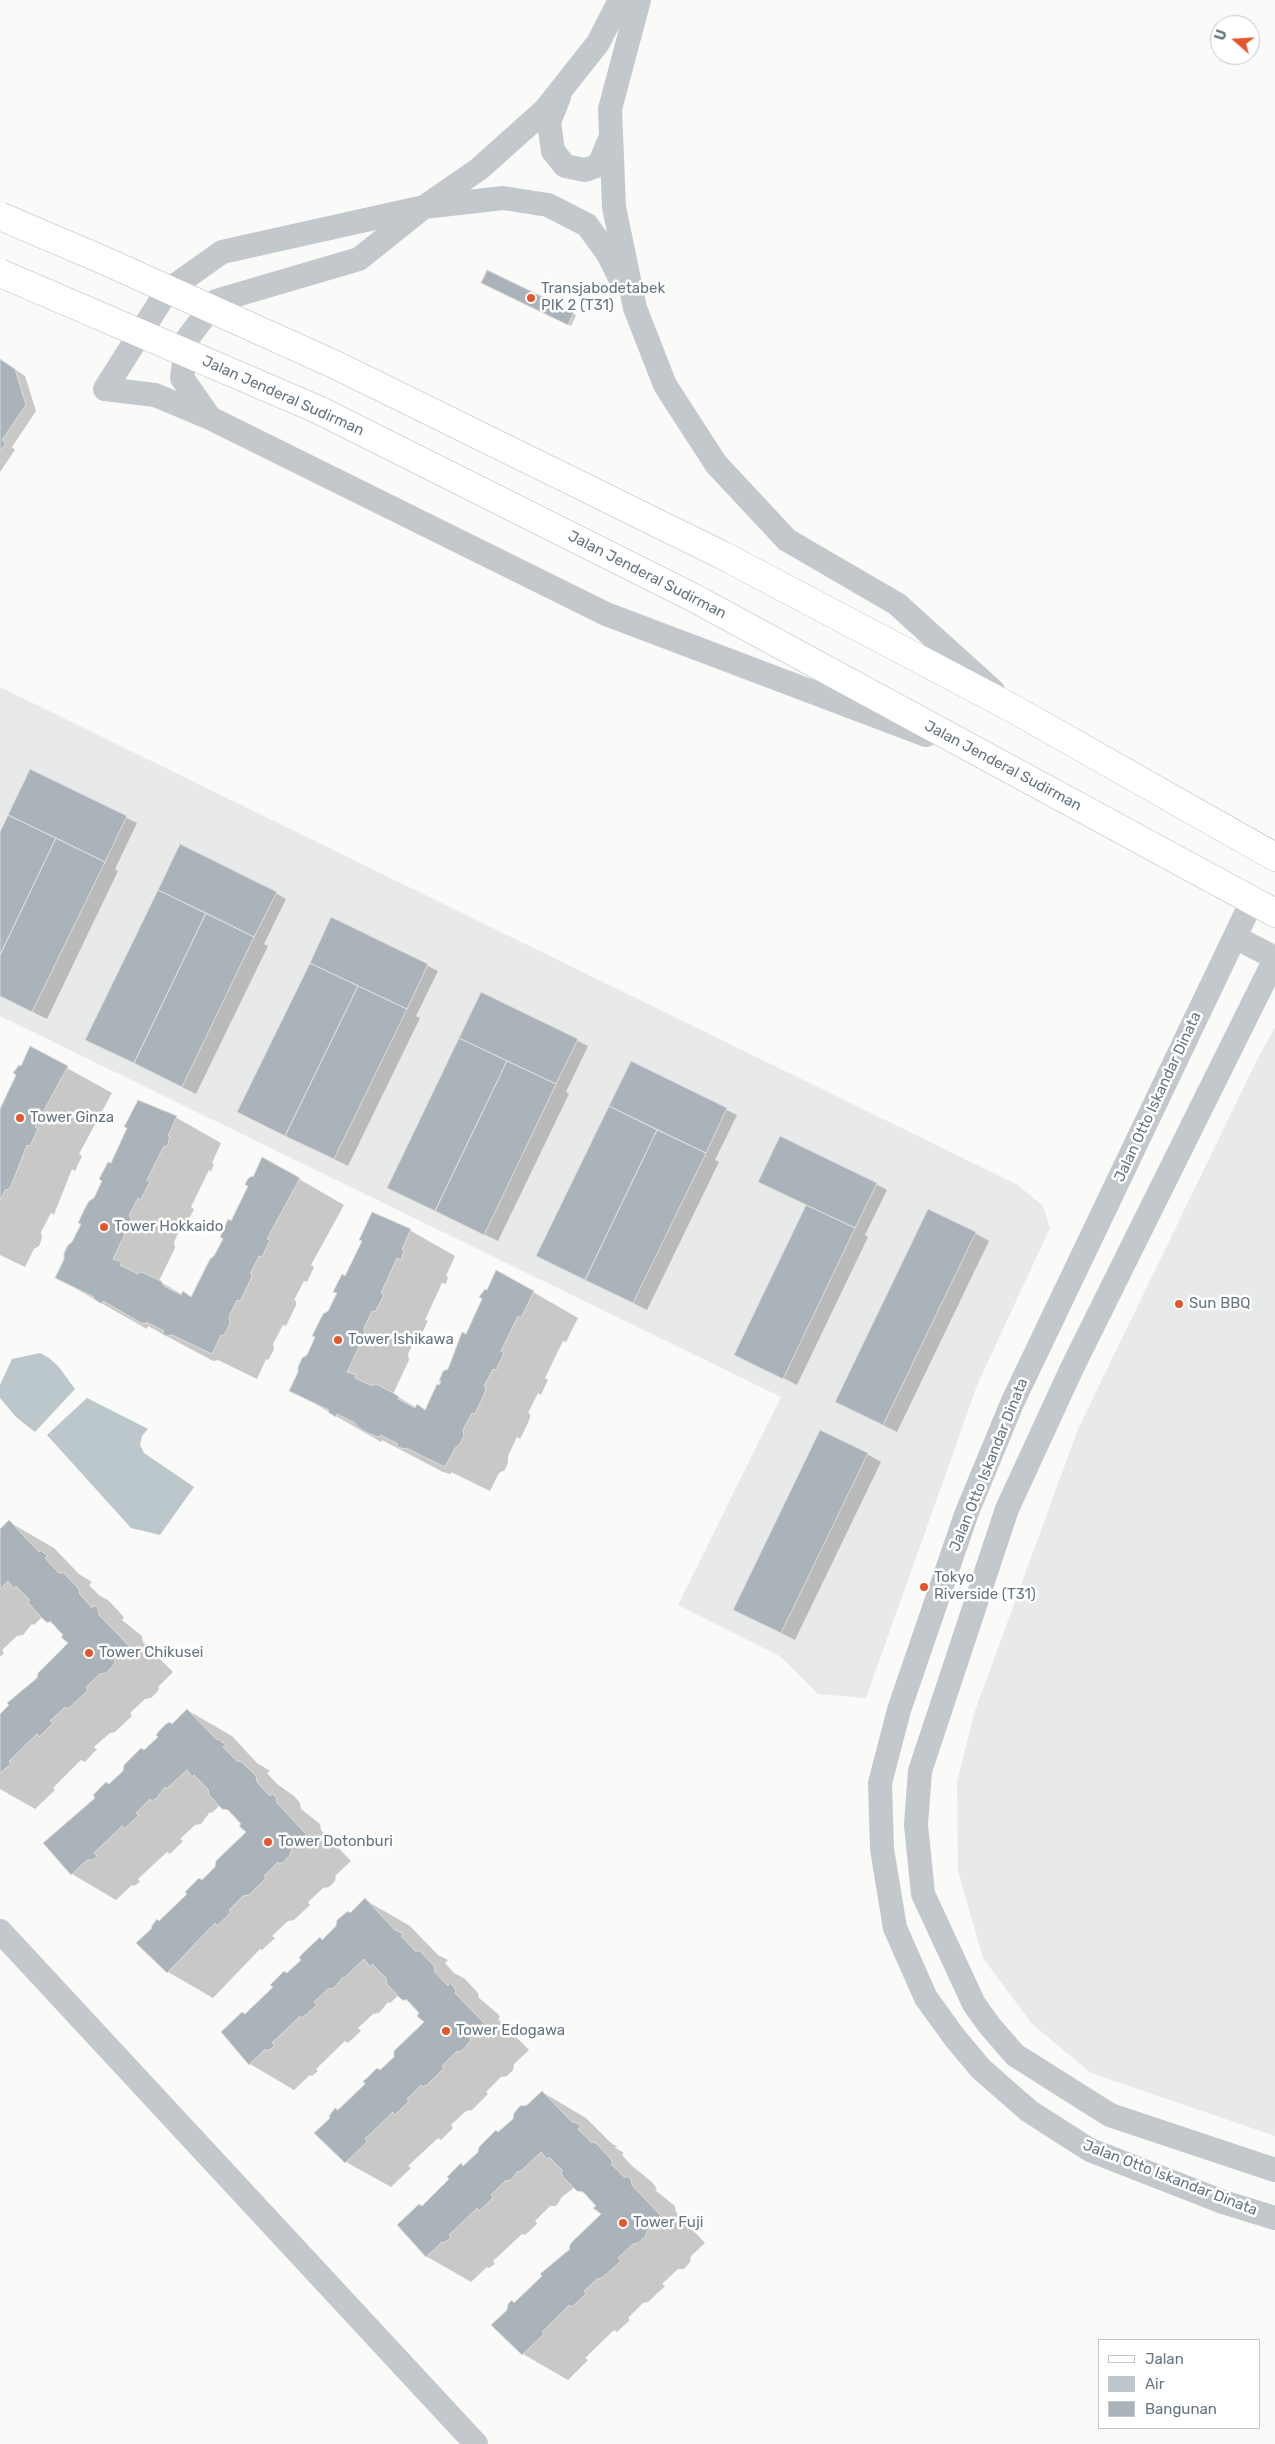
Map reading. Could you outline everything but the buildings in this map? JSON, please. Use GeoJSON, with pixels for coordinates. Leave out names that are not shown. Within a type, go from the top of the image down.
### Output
{"type":"FeatureCollection","features":[{"type":"Feature","properties":{"kind":"main road"},"geometry":{"type":"LineString","coordinates":[[0,216],[338,366],[724,556],[1012,708],[1275,857]]}},
{"type":"Feature","properties":{"kind":"main road","name":"Jalan Jenderal Sudirman"},"geometry":{"type":"LineString","coordinates":[[0,273],[319,410],[696,599],[1264,907]]}},
{"type":"Feature","properties":{"kind":"street"},"geometry":{"type":"LineString","coordinates":[[210,418],[182,378],[187,339],[216,301],[359,259],[424,207],[479,169],[545,110],[598,43],[620,0]]}},
{"type":"Feature","properties":{"kind":"street"},"geometry":{"type":"LineString","coordinates":[[635,308],[614,207],[610,110],[639,0]]}},
{"type":"Feature","properties":{"kind":"street"},"geometry":{"type":"LineString","coordinates":[[563,87],[549,122],[553,151],[565,166],[585,170],[599,165],[611,135]]}},
{"type":"Feature","properties":{"kind":"street"},"geometry":{"type":"LineString","coordinates":[[985,757],[606,614],[210,418],[155,395],[105,389],[167,291],[222,252],[424,207],[503,198],[548,205],[587,225],[608,254],[635,308],[664,385],[716,464],[787,540],[897,604],[1012,708]]}},
{"type":"Feature","properties":{"kind":"street","name":"Jalan Otto Iskandar Dinata"},"geometry":{"type":"LineString","coordinates":[[1264,907],[1235,937],[1013,1401],[967,1512],[899,1710],[880,1783],[882,1850],[895,1928],[926,1998],[955,2038],[981,2069],[1029,2111],[1090,2150],[1223,2202],[1275,2218]]}},
{"type":"Feature","properties":{"kind":"street"},"geometry":{"type":"LineString","coordinates":[[1235,937],[1275,959],[1072,1368],[1007,1508],[920,1771],[916,1825],[923,1894],[974,2004],[1015,2055],[1110,2115],[1275,2170]]}},
{"type":"Feature","properties":{"kind":"street"},"geometry":{"type":"LineString","coordinates":[[0,1931],[476,2444]]}},
{"type":"Feature","properties":{"kind":"street"},"geometry":{"type":"LineString","coordinates":[[955,2038],[989,2025]]}},
{"type":"Feature","properties":{"kind":"street"},"geometry":{"type":"LineString","coordinates":[[981,2069],[1015,2055]]}},
{"type":"Feature","properties":{"kind":"shaded area"},"geometry":{"type":"Polygon","coordinates":[[[0,687],[1018,1185],[1043,1206],[1050,1228],[978,1383],[866,1698],[818,1694],[781,1657],[678,1605],[781,1397],[0,1016],[0,687]]]}},
{"type":"Feature","properties":{"kind":"shaded area"},"geometry":{"type":"Polygon","coordinates":[[[1275,1027],[1275,2136],[1091,2073],[1032,2024],[983,1958],[958,1871],[957,1782],[975,1711],[1078,1429],[1257,1060],[1275,1027]]]}},
{"type":"Feature","properties":{"kind":"water"},"geometry":{"type":"Polygon","coordinates":[[[40,1353],[58,1366],[75,1389],[35,1432],[16,1417],[0,1398],[0,1385],[12,1359],[40,1353]]]}},
{"type":"Feature","properties":{"kind":"water"},"geometry":{"type":"Polygon","coordinates":[[[87,1398],[148,1429],[142,1436],[140,1445],[144,1453],[194,1487],[160,1535],[131,1528],[47,1435],[87,1398]]]}},
{"type":"Feature","properties":{"kind":"place","name":"Transjabodetabek PIK 2 (T31)"},"geometry":{"type":"Point","coordinates":[531,298]}},
{"type":"Feature","properties":{"kind":"place","name":"Tower Ginza"},"geometry":{"type":"Point","coordinates":[20,1118]}},
{"type":"Feature","properties":{"kind":"place","name":"Tower Hokkaido"},"geometry":{"type":"Point","coordinates":[104,1227]}},
{"type":"Feature","properties":{"kind":"place","name":"Sun BBQ"},"geometry":{"type":"Point","coordinates":[1179,1304]}},
{"type":"Feature","properties":{"kind":"place","name":"Tower Ishikawa"},"geometry":{"type":"Point","coordinates":[338,1340]}},
{"type":"Feature","properties":{"kind":"place","name":"Tokyo Riverside (T31)"},"geometry":{"type":"Point","coordinates":[924,1587]}},
{"type":"Feature","properties":{"kind":"place","name":"Tower Chikusei"},"geometry":{"type":"Point","coordinates":[89,1653]}},
{"type":"Feature","properties":{"kind":"place","name":"Tower Dotonburi"},"geometry":{"type":"Point","coordinates":[268,1842]}},
{"type":"Feature","properties":{"kind":"place","name":"Tower Edogawa"},"geometry":{"type":"Point","coordinates":[446,2031]}},
{"type":"Feature","properties":{"kind":"place","name":"Tower Fuji"},"geometry":{"type":"Point","coordinates":[623,2223]}}]}
